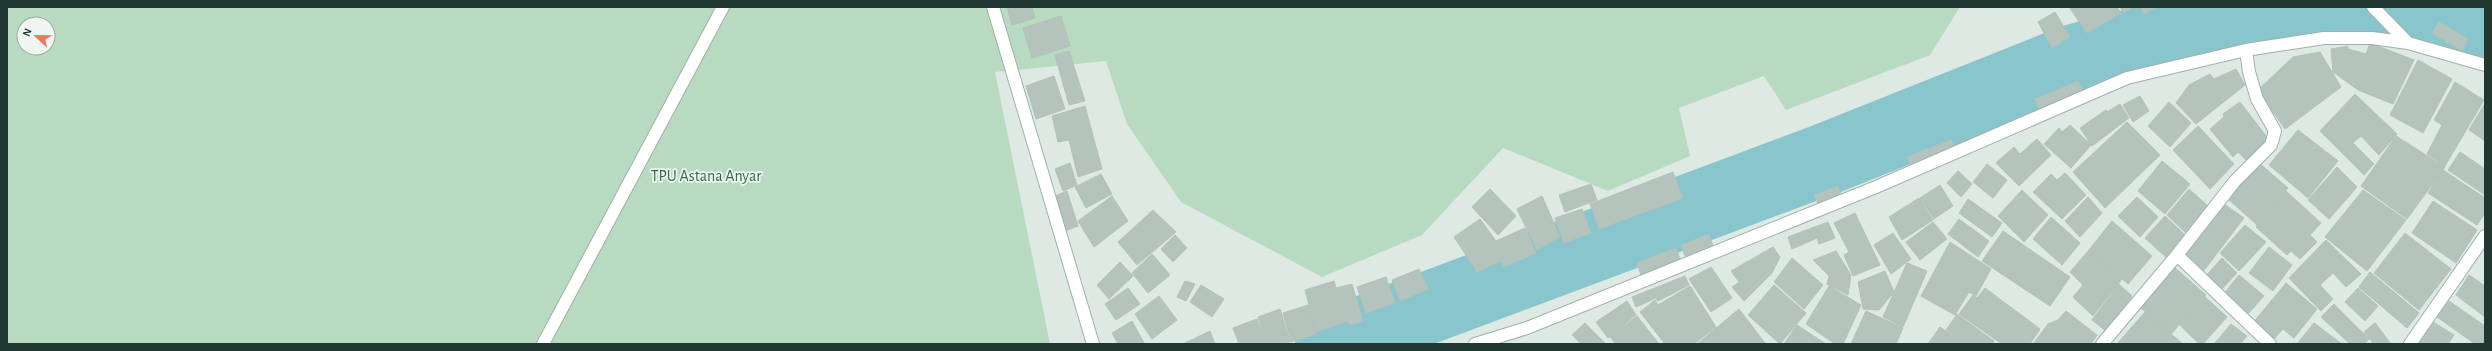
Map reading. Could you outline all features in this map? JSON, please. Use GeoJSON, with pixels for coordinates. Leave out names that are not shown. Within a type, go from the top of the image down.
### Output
{"type":"FeatureCollection","features":[{"type":"Feature","properties":{"kind":"street"},"geometry":{"type":"LineString","coordinates":[[542,344],[723,7]]}},
{"type":"Feature","properties":{"kind":"street"},"geometry":{"type":"LineString","coordinates":[[992,7],[1093,344]]}},
{"type":"Feature","properties":{"kind":"street"},"geometry":{"type":"LineString","coordinates":[[2375,9],[2408,43]]}},
{"type":"Feature","properties":{"kind":"street"},"geometry":{"type":"LineString","coordinates":[[1475,344],[1527,328],[1869,190],[2127,78],[2246,50],[2324,38],[2372,38],[2408,43],[2485,65]]}},
{"type":"Feature","properties":{"kind":"street"},"geometry":{"type":"LineString","coordinates":[[2102,344],[2177,255],[2235,181],[2271,145],[2275,138],[2275,131],[2257,99],[2246,50]]}},
{"type":"Feature","properties":{"kind":"street"},"geometry":{"type":"LineString","coordinates":[[2410,344],[2485,236]]}},
{"type":"Feature","properties":{"kind":"street"},"geometry":{"type":"LineString","coordinates":[[2177,255],[2270,344]]}},
{"type":"Feature","properties":{"kind":"green space","name":"TPU Astana Anyar"},"geometry":{"type":"Polygon","coordinates":[[[7,7],[1960,7],[1930,55],[1786,110],[1764,76],[1679,108],[1690,156],[1608,191],[1503,148],[1422,235],[1322,277],[1181,202],[1127,124],[1106,61],[995,72],[1050,344],[7,344],[7,7]]]}},
{"type":"Feature","properties":{"kind":"building"},"geometry":{"type":"Polygon","coordinates":[[[1007,7],[1032,7],[1035,18],[1012,25],[1007,7]]]}},
{"type":"Feature","properties":{"kind":"building"},"geometry":{"type":"Polygon","coordinates":[[[2069,7],[2117,7],[2121,13],[2087,33],[2069,7]]]}},
{"type":"Feature","properties":{"kind":"building"},"geometry":{"type":"Polygon","coordinates":[[[2120,7],[2133,7],[2124,13],[2120,7]]]}},
{"type":"Feature","properties":{"kind":"building"},"geometry":{"type":"Polygon","coordinates":[[[2140,7],[2157,7],[2144,14],[2140,7]]]}},
{"type":"Feature","properties":{"kind":"building"},"geometry":{"type":"Polygon","coordinates":[[[2055,12],[2070,37],[2052,48],[2038,22],[2055,12]]]}},
{"type":"Feature","properties":{"kind":"building"},"geometry":{"type":"Polygon","coordinates":[[[1061,16],[1070,46],[1032,58],[1023,28],[1061,16]]]}},
{"type":"Feature","properties":{"kind":"building"},"geometry":{"type":"Polygon","coordinates":[[[2439,22],[2468,39],[2462,51],[2432,33],[2439,22]]]}},
{"type":"Feature","properties":{"kind":"building"},"geometry":{"type":"Polygon","coordinates":[[[2370,43],[2414,60],[2393,104],[2358,90],[2333,72],[2331,49],[2348,46],[2348,49],[2366,54],[2370,43]]]}},
{"type":"Feature","properties":{"kind":"building"},"geometry":{"type":"Polygon","coordinates":[[[1069,51],[1085,101],[1069,105],[1055,55],[1069,51]]]}},
{"type":"Feature","properties":{"kind":"building"},"geometry":{"type":"Polygon","coordinates":[[[2320,52],[2341,87],[2285,129],[2258,90],[2293,57],[2320,52]]]}},
{"type":"Feature","properties":{"kind":"building"},"geometry":{"type":"Polygon","coordinates":[[[2418,60],[2452,79],[2423,133],[2390,115],[2418,60]]]}},
{"type":"Feature","properties":{"kind":"building"},"geometry":{"type":"Polygon","coordinates":[[[2236,69],[2245,85],[2196,124],[2176,103],[2189,85],[2210,74],[2214,79],[2236,69]]]}},
{"type":"Feature","properties":{"kind":"building"},"geometry":{"type":"Polygon","coordinates":[[[1054,76],[1065,109],[1036,119],[1026,86],[1054,76]]]}},
{"type":"Feature","properties":{"kind":"building"},"geometry":{"type":"Polygon","coordinates":[[[2078,81],[2086,95],[2040,113],[2035,99],[2078,81]]]}},
{"type":"Feature","properties":{"kind":"building"},"geometry":{"type":"Polygon","coordinates":[[[2455,82],[2484,100],[2445,166],[2427,154],[2442,125],[2434,120],[2455,82]]]}},
{"type":"Feature","properties":{"kind":"building"},"geometry":{"type":"Polygon","coordinates":[[[2355,94],[2397,134],[2379,155],[2361,136],[2353,143],[2374,164],[2364,175],[2320,131],[2355,94]]]}},
{"type":"Feature","properties":{"kind":"building"},"geometry":{"type":"Polygon","coordinates":[[[2140,96],[2149,111],[2133,122],[2123,105],[2140,96]]]}},
{"type":"Feature","properties":{"kind":"building"},"geometry":{"type":"Polygon","coordinates":[[[2169,102],[2191,123],[2170,147],[2148,126],[2169,102]]]}},
{"type":"Feature","properties":{"kind":"building"},"geometry":{"type":"Polygon","coordinates":[[[2240,102],[2270,141],[2247,161],[2238,152],[2233,157],[2210,129],[2224,117],[2223,114],[2240,102]]]}},
{"type":"Feature","properties":{"kind":"building"},"geometry":{"type":"Polygon","coordinates":[[[2120,104],[2129,118],[2092,146],[2080,128],[2106,110],[2107,112],[2120,104]]]}},
{"type":"Feature","properties":{"kind":"building"},"geometry":{"type":"Polygon","coordinates":[[[2484,105],[2485,106],[2485,141],[2469,130],[2484,105]]]}},
{"type":"Feature","properties":{"kind":"building"},"geometry":{"type":"Polygon","coordinates":[[[1085,106],[1102,169],[1078,177],[1069,140],[1058,142],[1052,116],[1085,106]]]}},
{"type":"Feature","properties":{"kind":"building"},"geometry":{"type":"Polygon","coordinates":[[[2127,122],[2160,155],[2105,208],[2073,172],[2127,122]]]}},
{"type":"Feature","properties":{"kind":"building"},"geometry":{"type":"Polygon","coordinates":[[[2070,125],[2091,145],[2071,168],[2044,144],[2059,128],[2062,132],[2070,125]]]}},
{"type":"Feature","properties":{"kind":"building"},"geometry":{"type":"Polygon","coordinates":[[[2198,126],[2234,164],[2210,189],[2173,150],[2198,126]]]}},
{"type":"Feature","properties":{"kind":"building"},"geometry":{"type":"Polygon","coordinates":[[[2298,130],[2338,161],[2308,198],[2269,165],[2298,130]]]}},
{"type":"Feature","properties":{"kind":"building"},"geometry":{"type":"Polygon","coordinates":[[[2396,136],[2445,167],[2407,219],[2361,186],[2396,136]]]}},
{"type":"Feature","properties":{"kind":"building"},"geometry":{"type":"Polygon","coordinates":[[[2037,139],[2051,155],[2019,186],[1996,163],[2014,147],[2020,154],[2037,139]]]}},
{"type":"Feature","properties":{"kind":"building"},"geometry":{"type":"Polygon","coordinates":[[[1951,140],[1956,152],[1934,161],[1930,148],[1951,140]]]}},
{"type":"Feature","properties":{"kind":"building"},"geometry":{"type":"Polygon","coordinates":[[[1929,148],[1933,161],[1912,169],[1907,157],[1929,148]]]}},
{"type":"Feature","properties":{"kind":"building"},"geometry":{"type":"Polygon","coordinates":[[[2460,152],[2485,169],[2485,195],[2448,170],[2460,152]]]}},
{"type":"Feature","properties":{"kind":"building"},"geometry":{"type":"Polygon","coordinates":[[[2162,161],[2190,184],[2165,214],[2138,191],[2162,161]]]}},
{"type":"Feature","properties":{"kind":"building"},"geometry":{"type":"Polygon","coordinates":[[[1070,163],[1077,185],[1063,191],[1055,169],[1070,163]]]}},
{"type":"Feature","properties":{"kind":"building"},"geometry":{"type":"Polygon","coordinates":[[[2259,163],[2288,188],[2257,225],[2227,198],[2259,163]]]}},
{"type":"Feature","properties":{"kind":"building"},"geometry":{"type":"Polygon","coordinates":[[[1987,164],[2007,180],[1993,198],[1973,182],[1987,164]]]}},
{"type":"Feature","properties":{"kind":"building"},"geometry":{"type":"Polygon","coordinates":[[[2337,167],[2357,187],[2329,219],[2308,200],[2337,167]]]}},
{"type":"Feature","properties":{"kind":"building"},"geometry":{"type":"Polygon","coordinates":[[[2443,170],[2485,198],[2485,213],[2477,225],[2428,193],[2443,170]]]}},
{"type":"Feature","properties":{"kind":"building"},"geometry":{"type":"Polygon","coordinates":[[[1958,171],[1972,184],[1961,197],[1947,183],[1958,171]]]}},
{"type":"Feature","properties":{"kind":"building"},"geometry":{"type":"Polygon","coordinates":[[[1673,172],[1683,198],[1599,229],[1590,204],[1673,172]]]}},
{"type":"Feature","properties":{"kind":"building"},"geometry":{"type":"Polygon","coordinates":[[[2065,173],[2086,195],[2062,219],[2033,192],[2051,174],[2057,180],[2065,173]]]}},
{"type":"Feature","properties":{"kind":"building"},"geometry":{"type":"Polygon","coordinates":[[[1101,174],[1112,194],[1086,208],[1075,187],[1101,174]]]}},
{"type":"Feature","properties":{"kind":"building"},"geometry":{"type":"Polygon","coordinates":[[[1591,184],[1597,200],[1565,212],[1559,195],[1591,184]]]}},
{"type":"Feature","properties":{"kind":"building"},"geometry":{"type":"Polygon","coordinates":[[[1940,185],[1953,206],[1934,219],[1920,198],[1940,185]]]}},
{"type":"Feature","properties":{"kind":"building"},"geometry":{"type":"Polygon","coordinates":[[[1838,186],[1842,197],[1819,206],[1814,195],[1838,186]]]}},
{"type":"Feature","properties":{"kind":"building"},"geometry":{"type":"Polygon","coordinates":[[[1490,189],[1516,216],[1498,235],[1472,207],[1490,189]]]}},
{"type":"Feature","properties":{"kind":"building"},"geometry":{"type":"Polygon","coordinates":[[[2189,189],[2209,207],[2187,234],[2167,215],[2189,189]]]}},
{"type":"Feature","properties":{"kind":"building"},"geometry":{"type":"Polygon","coordinates":[[[2022,190],[2048,215],[2024,242],[1998,216],[2022,190]]]}},
{"type":"Feature","properties":{"kind":"building"},"geometry":{"type":"Polygon","coordinates":[[[2363,190],[2406,220],[2367,271],[2325,237],[2363,190]]]}},
{"type":"Feature","properties":{"kind":"building"},"geometry":{"type":"Polygon","coordinates":[[[1067,191],[1078,226],[1065,231],[1055,196],[1067,191]]]}},
{"type":"Feature","properties":{"kind":"building"},"geometry":{"type":"Polygon","coordinates":[[[2286,191],[2321,223],[2310,235],[2317,242],[2300,259],[2291,251],[2287,255],[2256,227],[2286,191]]]}},
{"type":"Feature","properties":{"kind":"building"},"geometry":{"type":"Polygon","coordinates":[[[1112,196],[1128,221],[1094,247],[1078,221],[1112,196]]]}},
{"type":"Feature","properties":{"kind":"building"},"geometry":{"type":"Polygon","coordinates":[[[1542,196],[1560,237],[1537,250],[1517,209],[1542,196]]]}},
{"type":"Feature","properties":{"kind":"building"},"geometry":{"type":"Polygon","coordinates":[[[2088,197],[2102,213],[2080,237],[2065,221],[2088,197]]]}},
{"type":"Feature","properties":{"kind":"building"},"geometry":{"type":"Polygon","coordinates":[[[2137,197],[2158,217],[2140,237],[2118,216],[2137,197]]]}},
{"type":"Feature","properties":{"kind":"building"},"geometry":{"type":"Polygon","coordinates":[[[1919,198],[1933,220],[1902,240],[1889,217],[1919,198]]]}},
{"type":"Feature","properties":{"kind":"building"},"geometry":{"type":"Polygon","coordinates":[[[1968,199],[2002,223],[1992,237],[1959,213],[1968,199]]]}},
{"type":"Feature","properties":{"kind":"building"},"geometry":{"type":"Polygon","coordinates":[[[2433,201],[2477,230],[2456,263],[2412,233],[2433,201]]]}},
{"type":"Feature","properties":{"kind":"building"},"geometry":{"type":"Polygon","coordinates":[[[2221,202],[2244,218],[2202,273],[2181,256],[2221,202]]]}},
{"type":"Feature","properties":{"kind":"building"},"geometry":{"type":"Polygon","coordinates":[[[1582,209],[1591,233],[1564,243],[1555,218],[1582,209]]]}},
{"type":"Feature","properties":{"kind":"building"},"geometry":{"type":"Polygon","coordinates":[[[1153,210],[1176,232],[1137,265],[1118,242],[1153,210]]]}},
{"type":"Feature","properties":{"kind":"building"},"geometry":{"type":"Polygon","coordinates":[[[1855,213],[1880,265],[1853,276],[1844,255],[1849,252],[1834,223],[1855,213]]]}},
{"type":"Feature","properties":{"kind":"building"},"geometry":{"type":"Polygon","coordinates":[[[2165,216],[2187,237],[2168,259],[2145,238],[2165,216]]]}},
{"type":"Feature","properties":{"kind":"building"},"geometry":{"type":"Polygon","coordinates":[[[2051,217],[2080,243],[2062,265],[2033,239],[2051,217]]]}},
{"type":"Feature","properties":{"kind":"building"},"geometry":{"type":"Polygon","coordinates":[[[1480,219],[1496,241],[1525,228],[1536,253],[1504,267],[1501,261],[1477,272],[1454,237],[1480,219]]]}},
{"type":"Feature","properties":{"kind":"building"},"geometry":{"type":"Polygon","coordinates":[[[1959,219],[1989,241],[1978,257],[1948,234],[1959,219]]]}},
{"type":"Feature","properties":{"kind":"building"},"geometry":{"type":"Polygon","coordinates":[[[2112,221],[2152,256],[2128,284],[2089,250],[2112,221]]]}},
{"type":"Feature","properties":{"kind":"building"},"geometry":{"type":"Polygon","coordinates":[[[1828,222],[1835,238],[1819,244],[1817,238],[1792,249],[1788,237],[1828,222]]]}},
{"type":"Feature","properties":{"kind":"building"},"geometry":{"type":"Polygon","coordinates":[[[1933,222],[1947,239],[1920,260],[1906,242],[1933,222]]]}},
{"type":"Feature","properties":{"kind":"building"},"geometry":{"type":"Polygon","coordinates":[[[2245,225],[2266,242],[2239,271],[2220,253],[2245,225]]]}},
{"type":"Feature","properties":{"kind":"building"},"geometry":{"type":"Polygon","coordinates":[[[2003,231],[2070,277],[2050,306],[1982,261],[2003,231]]]}},
{"type":"Feature","properties":{"kind":"building"},"geometry":{"type":"Polygon","coordinates":[[[1893,233],[1911,259],[1891,274],[1874,245],[1893,233]]]}},
{"type":"Feature","properties":{"kind":"building"},"geometry":{"type":"Polygon","coordinates":[[[2405,233],[2451,269],[2419,310],[2374,273],[2405,233]]]}},
{"type":"Feature","properties":{"kind":"building"},"geometry":{"type":"Polygon","coordinates":[[[1709,234],[1713,246],[1685,256],[1681,245],[1709,234]]]}},
{"type":"Feature","properties":{"kind":"building"},"geometry":{"type":"Polygon","coordinates":[[[1175,235],[1187,248],[1173,262],[1161,249],[1175,235]]]}},
{"type":"Feature","properties":{"kind":"building"},"geometry":{"type":"Polygon","coordinates":[[[2326,240],[2361,274],[2346,287],[2333,273],[2320,285],[2333,299],[2321,311],[2289,278],[2326,240]]]}},
{"type":"Feature","properties":{"kind":"building"},"geometry":{"type":"Polygon","coordinates":[[[1950,242],[1991,269],[1976,296],[1969,292],[1955,315],[1921,296],[1950,242]]]}},
{"type":"Feature","properties":{"kind":"building"},"geometry":{"type":"Polygon","coordinates":[[[1773,247],[1780,257],[1772,273],[1744,301],[1732,287],[1739,282],[1731,271],[1773,247]]]}},
{"type":"Feature","properties":{"kind":"building"},"geometry":{"type":"Polygon","coordinates":[[[2269,247],[2292,265],[2273,291],[2249,273],[2269,247]]]}},
{"type":"Feature","properties":{"kind":"building"},"geometry":{"type":"Polygon","coordinates":[[[1676,248],[1681,262],[1642,278],[1637,263],[1676,248]]]}},
{"type":"Feature","properties":{"kind":"building"},"geometry":{"type":"Polygon","coordinates":[[[2089,250],[2122,279],[2093,316],[2073,297],[2083,285],[2070,272],[2089,250]]]}},
{"type":"Feature","properties":{"kind":"building"},"geometry":{"type":"Polygon","coordinates":[[[1836,251],[1851,275],[1848,295],[1827,284],[1829,276],[1813,260],[1836,251]]]}},
{"type":"Feature","properties":{"kind":"building"},"geometry":{"type":"Polygon","coordinates":[[[1152,254],[1170,275],[1148,293],[1132,273],[1152,254]]]}},
{"type":"Feature","properties":{"kind":"building"},"geometry":{"type":"Polygon","coordinates":[[[1792,258],[1823,285],[1804,309],[1774,282],[1792,258]]]}},
{"type":"Feature","properties":{"kind":"building"},"geometry":{"type":"Polygon","coordinates":[[[2222,258],[2237,273],[2219,292],[2204,278],[2222,258]]]}},
{"type":"Feature","properties":{"kind":"building"},"geometry":{"type":"Polygon","coordinates":[[[1120,262],[1133,276],[1109,299],[1097,285],[1120,262]]]}},
{"type":"Feature","properties":{"kind":"building"},"geometry":{"type":"Polygon","coordinates":[[[1907,263],[1927,271],[1903,327],[1883,317],[1907,263]]]}},
{"type":"Feature","properties":{"kind":"building"},"geometry":{"type":"Polygon","coordinates":[[[1711,267],[1732,298],[1711,312],[1689,279],[1711,267]]]}},
{"type":"Feature","properties":{"kind":"building"},"geometry":{"type":"Polygon","coordinates":[[[2174,267],[2206,295],[2171,334],[2141,308],[2174,267]]]}},
{"type":"Feature","properties":{"kind":"building"},"geometry":{"type":"Polygon","coordinates":[[[1419,269],[1428,289],[1400,301],[1392,280],[1419,269]]]}},
{"type":"Feature","properties":{"kind":"building"},"geometry":{"type":"Polygon","coordinates":[[[1885,271],[1894,292],[1879,310],[1863,309],[1858,282],[1885,271]]]}},
{"type":"Feature","properties":{"kind":"building"},"geometry":{"type":"Polygon","coordinates":[[[2370,272],[2419,313],[2407,328],[2359,287],[2370,272]]]}},
{"type":"Feature","properties":{"kind":"building"},"geometry":{"type":"Polygon","coordinates":[[[2239,275],[2264,296],[2246,316],[2222,296],[2239,275]]]}},
{"type":"Feature","properties":{"kind":"building"},"geometry":{"type":"Polygon","coordinates":[[[2469,275],[2485,286],[2485,317],[2456,295],[2469,275]]]}},
{"type":"Feature","properties":{"kind":"building"},"geometry":{"type":"Polygon","coordinates":[[[1685,276],[1689,285],[1658,301],[1656,298],[1636,307],[1632,297],[1685,276]]]}},
{"type":"Feature","properties":{"kind":"building"},"geometry":{"type":"Polygon","coordinates":[[[1386,277],[1395,303],[1366,313],[1357,287],[1386,277]]]}},
{"type":"Feature","properties":{"kind":"building"},"geometry":{"type":"Polygon","coordinates":[[[1185,281],[1195,284],[1186,301],[1177,297],[1185,281]]]}},
{"type":"Feature","properties":{"kind":"building"},"geometry":{"type":"Polygon","coordinates":[[[1334,281],[1336,288],[1352,284],[1363,321],[1350,325],[1348,321],[1316,332],[1305,290],[1334,281]]]}},
{"type":"Feature","properties":{"kind":"building"},"geometry":{"type":"Polygon","coordinates":[[[2286,283],[2317,309],[2294,338],[2283,329],[2273,340],[2252,324],[2286,283]]]}},
{"type":"Feature","properties":{"kind":"building"},"geometry":{"type":"Polygon","coordinates":[[[2119,284],[2132,296],[2106,331],[2092,320],[2119,284]]]}},
{"type":"Feature","properties":{"kind":"building"},"geometry":{"type":"Polygon","coordinates":[[[1201,285],[1224,299],[1212,317],[1190,302],[1201,285]]]}},
{"type":"Feature","properties":{"kind":"building"},"geometry":{"type":"Polygon","coordinates":[[[1774,285],[1806,313],[1780,344],[1748,315],[1774,285]]]}},
{"type":"Feature","properties":{"kind":"building"},"geometry":{"type":"Polygon","coordinates":[[[1690,286],[1716,327],[1694,344],[1665,344],[1640,312],[1655,300],[1658,305],[1690,286]]]}},
{"type":"Feature","properties":{"kind":"building"},"geometry":{"type":"Polygon","coordinates":[[[1829,286],[1861,305],[1843,344],[1835,344],[1806,324],[1829,286]]]}},
{"type":"Feature","properties":{"kind":"building"},"geometry":{"type":"Polygon","coordinates":[[[1128,288],[1140,304],[1116,320],[1105,304],[1128,288]]]}},
{"type":"Feature","properties":{"kind":"building"},"geometry":{"type":"Polygon","coordinates":[[[1985,288],[2040,329],[2030,344],[2002,344],[1959,314],[1973,295],[1977,298],[1985,288]]]}},
{"type":"Feature","properties":{"kind":"building"},"geometry":{"type":"Polygon","coordinates":[[[2358,288],[2378,306],[2365,321],[2345,302],[2358,288]]]}},
{"type":"Feature","properties":{"kind":"building"},"geometry":{"type":"Polygon","coordinates":[[[1159,296],[1177,320],[1152,339],[1135,314],[1159,296]]]}},
{"type":"Feature","properties":{"kind":"building"},"geometry":{"type":"Polygon","coordinates":[[[2205,297],[2227,317],[2203,344],[2199,344],[2180,325],[2205,297]]]}},
{"type":"Feature","properties":{"kind":"building"},"geometry":{"type":"Polygon","coordinates":[[[1627,301],[1636,315],[1608,338],[1596,322],[1627,301]]]}},
{"type":"Feature","properties":{"kind":"building"},"geometry":{"type":"Polygon","coordinates":[[[2449,301],[2485,326],[2485,344],[2475,344],[2437,317],[2449,301]]]}},
{"type":"Feature","properties":{"kind":"building"},"geometry":{"type":"Polygon","coordinates":[[[2334,304],[2369,339],[2365,344],[2350,344],[2321,317],[2334,304]]]}},
{"type":"Feature","properties":{"kind":"building"},"geometry":{"type":"Polygon","coordinates":[[[1308,305],[1316,334],[1291,342],[1283,313],[1308,305]]]}},
{"type":"Feature","properties":{"kind":"building"},"geometry":{"type":"Polygon","coordinates":[[[1280,309],[1290,342],[1267,344],[1258,317],[1280,309]]]}},
{"type":"Feature","properties":{"kind":"building"},"geometry":{"type":"Polygon","coordinates":[[[1739,309],[1765,343],[1764,344],[1727,344],[1715,329],[1739,309]]]}},
{"type":"Feature","properties":{"kind":"building"},"geometry":{"type":"Polygon","coordinates":[[[1866,311],[1903,328],[1896,344],[1851,344],[1866,311]]]}},
{"type":"Feature","properties":{"kind":"building"},"geometry":{"type":"Polygon","coordinates":[[[2066,311],[2097,335],[2091,344],[2033,344],[2048,324],[2058,320],[2066,311]]]}},
{"type":"Feature","properties":{"kind":"building"},"geometry":{"type":"Polygon","coordinates":[[[2145,312],[2183,344],[2117,344],[2145,312]]]}},
{"type":"Feature","properties":{"kind":"building"},"geometry":{"type":"Polygon","coordinates":[[[1957,314],[1994,341],[1992,344],[1965,344],[1946,330],[1957,314]]]}},
{"type":"Feature","properties":{"kind":"building"},"geometry":{"type":"Polygon","coordinates":[[[1637,316],[1659,344],[1616,344],[1610,337],[1637,316]]]}},
{"type":"Feature","properties":{"kind":"building"},"geometry":{"type":"Polygon","coordinates":[[[1257,319],[1267,344],[1239,344],[1233,328],[1257,319]]]}},
{"type":"Feature","properties":{"kind":"building"},"geometry":{"type":"Polygon","coordinates":[[[2430,320],[2454,335],[2448,344],[2415,344],[2430,320]]]}},
{"type":"Feature","properties":{"kind":"building"},"geometry":{"type":"Polygon","coordinates":[[[1132,321],[1144,343],[1118,344],[1112,333],[1132,321]]]}},
{"type":"Feature","properties":{"kind":"building"},"geometry":{"type":"Polygon","coordinates":[[[1585,323],[1606,344],[1581,344],[1572,335],[1585,323]]]}},
{"type":"Feature","properties":{"kind":"building"},"geometry":{"type":"Polygon","coordinates":[[[2314,323],[2342,344],[2297,344],[2314,323]]]}},
{"type":"Feature","properties":{"kind":"building"},"geometry":{"type":"Polygon","coordinates":[[[2375,323],[2391,344],[2374,344],[2364,332],[2375,323]]]}},
{"type":"Feature","properties":{"kind":"building"},"geometry":{"type":"Polygon","coordinates":[[[2231,324],[2247,336],[2240,344],[2214,344],[2231,324]]]}},
{"type":"Feature","properties":{"kind":"building"},"geometry":{"type":"Polygon","coordinates":[[[1797,325],[1826,344],[1784,344],[1797,325]]]}},
{"type":"Feature","properties":{"kind":"building"},"geometry":{"type":"Polygon","coordinates":[[[1940,327],[1964,344],[1928,344],[1940,327]]]}},
{"type":"Feature","properties":{"kind":"building"},"geometry":{"type":"Polygon","coordinates":[[[1715,329],[1726,344],[1697,344],[1715,329]]]}},
{"type":"Feature","properties":{"kind":"building"},"geometry":{"type":"Polygon","coordinates":[[[1210,331],[1215,344],[1185,344],[1185,343],[1210,331]]]}},
{"type":"Feature","properties":{"kind":"waterway"},"geometry":{"type":"LineString","coordinates":[[1331,344],[1826,159],[2074,60],[2189,30],[2315,9],[2416,8],[2485,23]]}}]}
